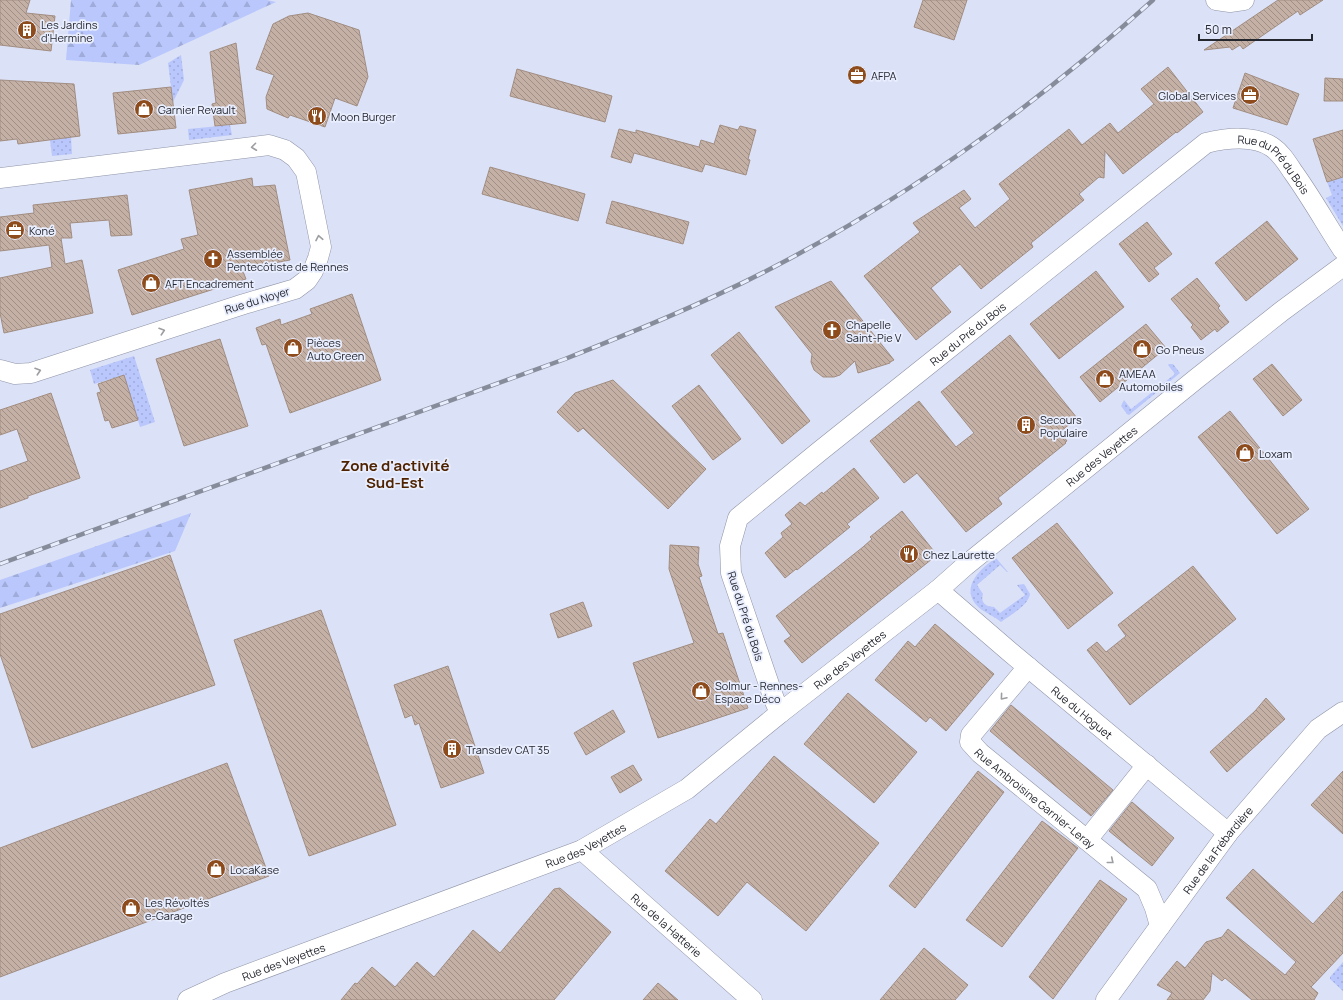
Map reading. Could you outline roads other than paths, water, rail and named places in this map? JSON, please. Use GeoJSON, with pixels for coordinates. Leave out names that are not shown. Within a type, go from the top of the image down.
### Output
{"type":"FeatureCollection","features":[{"type":"Feature","properties":{"kind":"street"},"geometry":{"type":"LineString","coordinates":[[1216,0],[1223,2],[1238,2],[1244,0]]}},
{"type":"Feature","properties":{"kind":"street","name":"Rue du Pré du Bois"},"geometry":{"type":"LineString","coordinates":[[780,713],[731,573],[730,546],[738,518],[744,513],[1206,143],[1220,139],[1235,138],[1260,141],[1271,146],[1280,154],[1307,191],[1343,250]]}},
{"type":"Feature","properties":{"kind":"street","name":"Rue du Noyer"},"geometry":{"type":"LineString","coordinates":[[0,178],[269,145],[285,150],[296,158],[306,172],[320,247],[313,271],[307,280],[295,289],[31,373],[15,374],[0,370]]}},
{"type":"Feature","properties":{"kind":"street","name":"Rue des Veyettes"},"geometry":{"type":"LineString","coordinates":[[195,999],[244,976],[582,850],[687,789],[780,713],[938,590],[965,566],[1196,379],[1282,311],[1343,266]]}},
{"type":"Feature","properties":{"kind":"street","name":"Rue du Hoguet"},"geometry":{"type":"LineString","coordinates":[[938,590],[1028,667],[1228,833]]}},
{"type":"Feature","properties":{"kind":"street","name":"Rue Ambroisine Garnier-Leray"},"geometry":{"type":"LineString","coordinates":[[1028,667],[971,735],[970,742],[980,753],[1147,889],[1155,908],[1160,926]]}},
{"type":"Feature","properties":{"kind":"street","name":"Rue de la Frébardière"},"geometry":{"type":"LineString","coordinates":[[1106,1000],[1228,833],[1318,729],[1343,712]]}},
{"type":"Feature","properties":{"kind":"street"},"geometry":{"type":"LineString","coordinates":[[1087,840],[1147,766]]}},
{"type":"Feature","properties":{"kind":"street","name":"Rue de la Hatterie"},"geometry":{"type":"LineString","coordinates":[[582,850],[752,1000]]}},
{"type":"Feature","properties":{"kind":"railway"},"geometry":{"type":"LineString","coordinates":[[0,564],[565,359],[670,316],[747,281],[824,240],[874,210],[971,146],[1064,76],[1153,0]]}},
{"type":"Feature","properties":{"kind":"place","name":"Les Jardins d'Hermine"},"geometry":{"type":"Point","coordinates":[27,30]}},
{"type":"Feature","properties":{"kind":"place","name":"AFPA"},"geometry":{"type":"Point","coordinates":[857,75]}},
{"type":"Feature","properties":{"kind":"place","name":"Global Services"},"geometry":{"type":"Point","coordinates":[1250,95]}},
{"type":"Feature","properties":{"kind":"place","name":"Garnier Revault"},"geometry":{"type":"Point","coordinates":[144,109]}},
{"type":"Feature","properties":{"kind":"place","name":"Moon Burger"},"geometry":{"type":"Point","coordinates":[317,116]}},
{"type":"Feature","properties":{"kind":"place","name":"Koné"},"geometry":{"type":"Point","coordinates":[15,230]}},
{"type":"Feature","properties":{"kind":"place","name":"Assemblée Pentecôtiste de Rennes"},"geometry":{"type":"Point","coordinates":[213,259]}},
{"type":"Feature","properties":{"kind":"place","name":"AFT Encadrement"},"geometry":{"type":"Point","coordinates":[151,283]}},
{"type":"Feature","properties":{"kind":"place","name":"Chapelle Saint-Pie V"},"geometry":{"type":"Point","coordinates":[832,330]}},
{"type":"Feature","properties":{"kind":"place","name":"Pièces Auto Green"},"geometry":{"type":"Point","coordinates":[293,348]}},
{"type":"Feature","properties":{"kind":"place","name":"Go Pneus"},"geometry":{"type":"Point","coordinates":[1142,349]}},
{"type":"Feature","properties":{"kind":"place","name":"AMEAA Automobiles"},"geometry":{"type":"Point","coordinates":[1105,379]}},
{"type":"Feature","properties":{"kind":"place","name":"Secours Populaire"},"geometry":{"type":"Point","coordinates":[1026,425]}},
{"type":"Feature","properties":{"kind":"place","name":"Loxam"},"geometry":{"type":"Point","coordinates":[1245,453]}},
{"type":"Feature","properties":{"kind":"place","name":"Chez Laurette"},"geometry":{"type":"Point","coordinates":[909,554]}},
{"type":"Feature","properties":{"kind":"place","name":"Solmur - Rennes- Espace Déco"},"geometry":{"type":"Point","coordinates":[701,691]}},
{"type":"Feature","properties":{"kind":"place","name":"Transdev CAT 35"},"geometry":{"type":"Point","coordinates":[452,749]}},
{"type":"Feature","properties":{"kind":"place","name":"LocaKase"},"geometry":{"type":"Point","coordinates":[216,869]}},
{"type":"Feature","properties":{"kind":"place","name":"Les Révoltés e-Garage"},"geometry":{"type":"Point","coordinates":[131,908]}},
{"type":"Feature","properties":{"kind":"district","name":"Zone d'activité Sud-Est"},"geometry":{"type":"Point","coordinates":[395,474]}}]}
